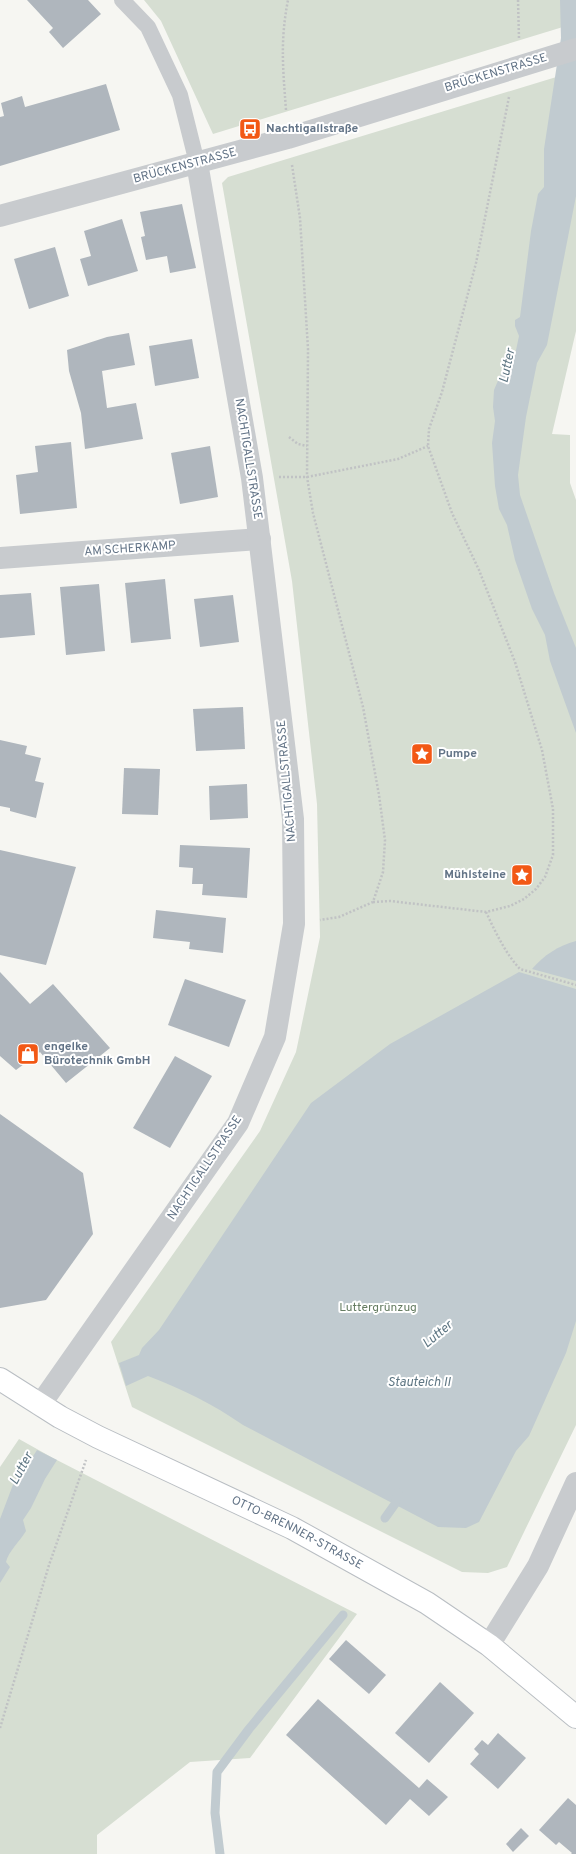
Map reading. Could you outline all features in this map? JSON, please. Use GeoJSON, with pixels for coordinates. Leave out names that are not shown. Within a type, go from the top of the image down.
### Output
{"type":"FeatureCollection","features":[{"type":"Feature","properties":{"kind":"street","name":"BRÜCKENSTRASSE"},"geometry":{"type":"LineString","coordinates":[[0,216],[288,138],[535,60],[576,49]]}},
{"type":"Feature","properties":{"kind":"street","name":"NACHTIGALLSTRASSE"},"geometry":{"type":"LineString","coordinates":[[40,1405],[238,1123],[275,1037],[294,924],[293,819],[260,539],[252,478],[197,163]]}},
{"type":"Feature","properties":{"kind":"street","name":"AM SCHERKAMP"},"geometry":{"type":"LineString","coordinates":[[0,558],[260,539]]}},
{"type":"Feature","properties":{"kind":"street","name":"OTTO-BRENNER-STRASSE"},"geometry":{"type":"LineString","coordinates":[[0,1379],[40,1405],[98,1437],[292,1528],[427,1603],[489,1645],[576,1717]]}},
{"type":"Feature","properties":{"kind":"street"},"geometry":{"type":"LineString","coordinates":[[489,1645],[538,1566],[576,1483]]}},
{"type":"Feature","properties":{"kind":"lane"},"geometry":{"type":"LineString","coordinates":[[122,0],[148,27],[180,95],[197,163]]}},
{"type":"Feature","properties":{"kind":"path"},"geometry":{"type":"LineString","coordinates":[[288,0],[283,27],[282,55],[288,138],[300,218],[308,349],[307,477],[313,513],[363,707],[379,794],[385,840],[383,872],[373,902]]}},
{"type":"Feature","properties":{"kind":"path"},"geometry":{"type":"LineString","coordinates":[[294,924],[339,917],[373,902],[390,901],[486,912],[510,906],[524,899],[536,889],[545,877],[553,855],[553,809],[542,750],[515,662],[479,570],[452,514],[428,446],[428,429],[442,392],[476,263],[515,67],[520,34],[518,0]]}},
{"type":"Feature","properties":{"kind":"path"},"geometry":{"type":"LineString","coordinates":[[289,437],[298,444],[307,446]]}},
{"type":"Feature","properties":{"kind":"path"},"geometry":{"type":"LineString","coordinates":[[252,478],[307,477],[398,459],[428,446]]}},
{"type":"Feature","properties":{"kind":"path"},"geometry":{"type":"LineString","coordinates":[[486,912],[514,963],[520,969],[576,985]]}},
{"type":"Feature","properties":{"kind":"path"},"geometry":{"type":"LineString","coordinates":[[0,1728],[49,1564],[83,1466],[98,1437]]}},
{"type":"Feature","properties":{"kind":"green space"},"geometry":{"type":"Polygon","coordinates":[[[144,0],[576,0],[576,23],[213,134],[161,21],[144,0]]]}},
{"type":"Feature","properties":{"kind":"green space","name":"Luttergrünzug"},"geometry":{"type":"Polygon","coordinates":[[[576,71],[576,331],[552,434],[570,435],[570,483],[576,500],[576,1425],[507,1567],[488,1573],[462,1572],[132,1407],[111,1342],[260,1131],[296,1052],[320,937],[317,804],[292,581],[222,183],[228,177],[576,71]]]}},
{"type":"Feature","properties":{"kind":"green space"},"geometry":{"type":"Polygon","coordinates":[[[19,1439],[53,1458],[357,1614],[250,1758],[190,1762],[97,1835],[97,1854],[0,1854],[0,1467],[19,1439]]]}},
{"type":"Feature","properties":{"kind":"water","name":"Lutter"},"geometry":{"type":"Polygon","coordinates":[[[560,0],[576,0],[576,196],[547,345],[537,363],[526,417],[518,475],[520,495],[554,593],[576,648],[576,733],[550,661],[545,635],[532,609],[515,560],[507,525],[499,509],[495,486],[492,443],[495,421],[493,407],[494,390],[503,369],[515,355],[519,336],[515,326],[515,320],[520,317],[531,231],[538,194],[544,187],[544,149],[561,38],[560,0]]]}},
{"type":"Feature","properties":{"kind":"water"},"geometry":{"type":"Polygon","coordinates":[[[576,941],[576,981],[532,969],[541,959],[552,952],[576,941]]]}},
{"type":"Feature","properties":{"kind":"water","name":"Stauteich II"},"geometry":{"type":"Polygon","coordinates":[[[519,972],[576,989],[576,1321],[566,1353],[529,1436],[516,1451],[479,1522],[466,1528],[438,1527],[243,1425],[209,1404],[173,1386],[148,1376],[126,1386],[119,1363],[139,1355],[142,1348],[159,1330],[311,1103],[390,1044],[519,972]]]}},
{"type":"Feature","properties":{"kind":"water"},"geometry":{"type":"Polygon","coordinates":[[[37,1450],[57,1460],[23,1520],[26,1531],[7,1558],[6,1562],[10,1567],[0,1583],[0,1519],[14,1482],[22,1474],[37,1450]]]}},
{"type":"Feature","properties":{"kind":"building"},"geometry":{"type":"Polygon","coordinates":[[[27,0],[88,0],[101,14],[63,48],[49,32],[53,28],[27,0]]]}},
{"type":"Feature","properties":{"kind":"building"},"geometry":{"type":"Polygon","coordinates":[[[106,84],[120,130],[0,166],[0,117],[4,116],[1,103],[22,96],[25,107],[106,84]]]}},
{"type":"Feature","properties":{"kind":"building"},"geometry":{"type":"Polygon","coordinates":[[[182,204],[196,268],[170,273],[167,256],[146,260],[141,237],[145,236],[140,212],[182,204]]]}},
{"type":"Feature","properties":{"kind":"building"},"geometry":{"type":"Polygon","coordinates":[[[122,219],[138,271],[88,286],[80,259],[91,256],[84,231],[122,219]]]}},
{"type":"Feature","properties":{"kind":"building"},"geometry":{"type":"Polygon","coordinates":[[[55,247],[69,296],[29,309],[14,259],[55,247]]]}},
{"type":"Feature","properties":{"kind":"building"},"geometry":{"type":"Polygon","coordinates":[[[129,333],[135,365],[102,371],[107,408],[136,403],[143,439],[85,449],[81,413],[69,371],[67,350],[107,337],[129,333]]]}},
{"type":"Feature","properties":{"kind":"building"},"geometry":{"type":"Polygon","coordinates":[[[192,339],[199,378],[155,386],[149,346],[192,339]]]}},
{"type":"Feature","properties":{"kind":"building"},"geometry":{"type":"Polygon","coordinates":[[[71,442],[77,508],[20,514],[16,475],[38,472],[35,446],[71,442]]]}},
{"type":"Feature","properties":{"kind":"building"},"geometry":{"type":"Polygon","coordinates":[[[210,446],[218,497],[180,504],[171,453],[210,446]]]}},
{"type":"Feature","properties":{"kind":"building"},"geometry":{"type":"Polygon","coordinates":[[[165,579],[171,639],[131,643],[125,583],[165,579]]]}},
{"type":"Feature","properties":{"kind":"building"},"geometry":{"type":"Polygon","coordinates":[[[99,584],[105,651],[66,655],[60,587],[99,584]]]}},
{"type":"Feature","properties":{"kind":"building"},"geometry":{"type":"Polygon","coordinates":[[[31,593],[35,635],[0,638],[0,595],[31,593]]]}},
{"type":"Feature","properties":{"kind":"building"},"geometry":{"type":"Polygon","coordinates":[[[233,595],[239,642],[200,647],[194,599],[233,595]]]}},
{"type":"Feature","properties":{"kind":"building"},"geometry":{"type":"Polygon","coordinates":[[[243,707],[245,749],[196,751],[193,709],[243,707]]]}},
{"type":"Feature","properties":{"kind":"building"},"geometry":{"type":"Polygon","coordinates":[[[0,740],[27,746],[25,754],[41,758],[35,781],[44,783],[36,818],[10,811],[10,808],[0,806],[0,740]]]}},
{"type":"Feature","properties":{"kind":"building"},"geometry":{"type":"Polygon","coordinates":[[[124,768],[160,769],[158,815],[122,814],[124,768]]]}},
{"type":"Feature","properties":{"kind":"building"},"geometry":{"type":"Polygon","coordinates":[[[247,784],[248,818],[210,820],[209,786],[247,784]]]}},
{"type":"Feature","properties":{"kind":"building"},"geometry":{"type":"Polygon","coordinates":[[[180,845],[250,848],[247,898],[202,895],[203,884],[192,884],[193,868],[179,867],[180,845]]]}},
{"type":"Feature","properties":{"kind":"building"},"geometry":{"type":"Polygon","coordinates":[[[0,850],[76,867],[46,965],[0,955],[0,850]]]}},
{"type":"Feature","properties":{"kind":"building"},"geometry":{"type":"Polygon","coordinates":[[[156,910],[226,918],[223,953],[189,949],[190,942],[153,938],[156,910]]]}},
{"type":"Feature","properties":{"kind":"building"},"geometry":{"type":"Polygon","coordinates":[[[0,972],[30,1004],[53,984],[110,1048],[66,1083],[40,1052],[16,1070],[0,1056],[0,972]]]}},
{"type":"Feature","properties":{"kind":"building"},"geometry":{"type":"Polygon","coordinates":[[[185,979],[246,1000],[229,1047],[168,1025],[185,979]]]}},
{"type":"Feature","properties":{"kind":"building"},"geometry":{"type":"Polygon","coordinates":[[[175,1056],[212,1076],[170,1148],[133,1128],[175,1056]]]}},
{"type":"Feature","properties":{"kind":"building"},"geometry":{"type":"Polygon","coordinates":[[[0,1114],[83,1173],[93,1234],[46,1300],[0,1308],[0,1114]]]}},
{"type":"Feature","properties":{"kind":"building"},"geometry":{"type":"Polygon","coordinates":[[[346,1640],[386,1675],[369,1694],[329,1659],[346,1640]]]}},
{"type":"Feature","properties":{"kind":"building"},"geometry":{"type":"Polygon","coordinates":[[[440,1682],[474,1713],[429,1763],[395,1733],[440,1682]]]}},
{"type":"Feature","properties":{"kind":"building"},"geometry":{"type":"Polygon","coordinates":[[[318,1699],[419,1788],[427,1779],[448,1797],[429,1816],[410,1799],[386,1825],[286,1735],[318,1699]]]}},
{"type":"Feature","properties":{"kind":"building"},"geometry":{"type":"Polygon","coordinates":[[[498,1733],[526,1758],[498,1789],[470,1764],[479,1754],[474,1749],[482,1740],[488,1745],[498,1733]]]}},
{"type":"Feature","properties":{"kind":"building"},"geometry":{"type":"Polygon","coordinates":[[[568,1798],[576,1805],[576,1854],[571,1854],[572,1853],[559,1842],[556,1845],[539,1830],[568,1798]]]}},
{"type":"Feature","properties":{"kind":"building"},"geometry":{"type":"Polygon","coordinates":[[[521,1828],[529,1836],[513,1852],[506,1844],[521,1828]]]}},
{"type":"Feature","properties":{"kind":"waterway"},"geometry":{"type":"LineString","coordinates":[[385,1518],[395,1504],[398,1493]]}},
{"type":"Feature","properties":{"kind":"waterway"},"geometry":{"type":"LineString","coordinates":[[220,1854],[215,1813],[217,1772],[249,1729],[343,1615]]}},
{"type":"Feature","properties":{"kind":"place","name":"Nachtigallstraße"},"geometry":{"type":"Point","coordinates":[250,129]}},
{"type":"Feature","properties":{"kind":"place","name":"Pumpe"},"geometry":{"type":"Point","coordinates":[422,754]}},
{"type":"Feature","properties":{"kind":"place","name":"Mühlsteine"},"geometry":{"type":"Point","coordinates":[522,875]}},
{"type":"Feature","properties":{"kind":"place","name":"engelke Bürotechnik GmbH"},"geometry":{"type":"Point","coordinates":[28,1054]}}]}
